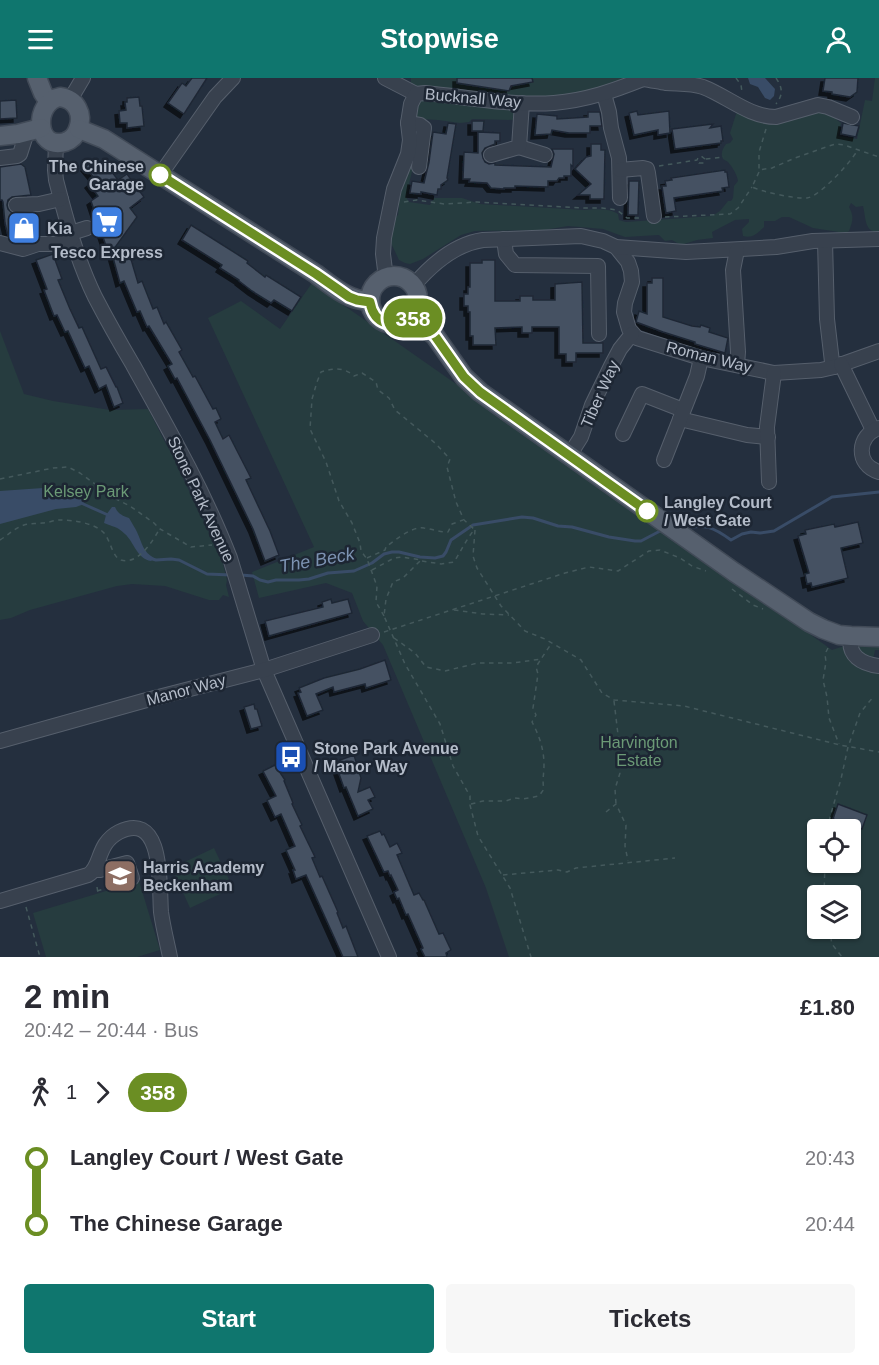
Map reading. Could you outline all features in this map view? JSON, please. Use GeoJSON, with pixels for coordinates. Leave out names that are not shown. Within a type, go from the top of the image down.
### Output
{"type":"FeatureCollection","features":[{"type":"Feature","properties":{"kind":"main road"},"geometry":{"type":"LineString","coordinates":[[37,78],[49,102]]}},
{"type":"Feature","properties":{"kind":"main road"},"geometry":{"type":"LineString","coordinates":[[0,136],[34,130],[56,143],[68,141],[73,138],[78,129],[79,112],[70,100],[56,98],[49,102],[34,130]]}},
{"type":"Feature","properties":{"kind":"main road"},"geometry":{"type":"LineString","coordinates":[[78,129],[101,137],[135,167],[160,175],[349,297],[370,302]]}},
{"type":"Feature","properties":{"kind":"main road"},"geometry":{"type":"LineString","coordinates":[[400,277],[408,280],[417,291],[416,311],[412,317],[401,324],[393,325],[379,320],[371,309],[370,302],[370,294],[375,284],[386,278],[400,277]]}},
{"type":"Feature","properties":{"kind":"main road"},"geometry":{"type":"LineString","coordinates":[[412,317],[435,336],[471,385],[490,400],[754,586],[809,622],[830,632],[851,636],[879,637]]}},
{"type":"Feature","properties":{"kind":"street"},"geometry":{"type":"LineString","coordinates":[[70,100],[83,78]]}},
{"type":"Feature","properties":{"kind":"street"},"geometry":{"type":"LineString","coordinates":[[160,175],[215,97],[233,78]]}},
{"type":"Feature","properties":{"kind":"street"},"geometry":{"type":"LineString","coordinates":[[385,78],[416,94]]}},
{"type":"Feature","properties":{"kind":"street"},"geometry":{"type":"LineString","coordinates":[[644,78],[666,83],[697,85],[718,99],[765,116],[776,117],[818,105],[852,117]]}},
{"type":"Feature","properties":{"kind":"street","name":"Bucknall Way"},"geometry":{"type":"LineString","coordinates":[[386,278],[383,246],[396,183],[410,143],[408,123],[411,104],[416,94],[522,103],[556,103],[604,94],[644,78]]}},
{"type":"Feature","properties":{"kind":"street"},"geometry":{"type":"LineString","coordinates":[[604,94],[610,128],[620,158],[620,198]]}},
{"type":"Feature","properties":{"kind":"street"},"geometry":{"type":"LineString","coordinates":[[519,147],[522,103]]}},
{"type":"Feature","properties":{"kind":"street"},"geometry":{"type":"LineString","coordinates":[[408,123],[420,125],[424,129],[419,167]]}},
{"type":"Feature","properties":{"kind":"street"},"geometry":{"type":"LineString","coordinates":[[0,158],[20,154],[34,130]]}},
{"type":"Feature","properties":{"kind":"street","name":"Stone Park Avenue"},"geometry":{"type":"LineString","coordinates":[[56,143],[55,175],[63,191],[72,236],[84,270],[101,309],[204,497],[224,542],[264,670],[389,957]]}},
{"type":"Feature","properties":{"kind":"street"},"geometry":{"type":"LineString","coordinates":[[491,156],[519,147],[546,154]]}},
{"type":"Feature","properties":{"kind":"street"},"geometry":{"type":"LineString","coordinates":[[620,170],[643,168],[647,170],[654,217]]}},
{"type":"Feature","properties":{"kind":"street"},"geometry":{"type":"LineString","coordinates":[[16,205],[39,204],[63,191]]}},
{"type":"Feature","properties":{"kind":"street"},"geometry":{"type":"LineString","coordinates":[[0,243],[23,249],[38,244],[56,244],[87,228]]}},
{"type":"Feature","properties":{"kind":"street"},"geometry":{"type":"LineString","coordinates":[[414,285],[451,252],[471,242],[483,240],[581,236],[603,241],[616,247],[686,252],[879,238]]}},
{"type":"Feature","properties":{"kind":"street"},"geometry":{"type":"LineString","coordinates":[[504,239],[506,254],[515,265],[598,266],[600,334]]}},
{"type":"Feature","properties":{"kind":"street"},"geometry":{"type":"LineString","coordinates":[[825,241],[827,319],[832,362],[838,366],[876,429],[867,436],[861,453],[867,465],[879,472]]}},
{"type":"Feature","properties":{"kind":"street"},"geometry":{"type":"LineString","coordinates":[[616,247],[628,262],[631,272],[632,282],[624,312],[632,334]]}},
{"type":"Feature","properties":{"kind":"street"},"geometry":{"type":"LineString","coordinates":[[737,249],[733,270],[737,365]]}},
{"type":"Feature","properties":{"kind":"street","name":"Roman Way"},"geometry":{"type":"LineString","coordinates":[[632,334],[637,338],[701,358],[774,373],[813,371],[838,366],[879,351]]}},
{"type":"Feature","properties":{"kind":"street","name":"Tiber Way"},"geometry":{"type":"LineString","coordinates":[[569,456],[581,437],[592,405],[611,366],[620,349],[632,334]]}},
{"type":"Feature","properties":{"kind":"street"},"geometry":{"type":"LineString","coordinates":[[664,460],[697,376],[701,358]]}},
{"type":"Feature","properties":{"kind":"street"},"geometry":{"type":"LineString","coordinates":[[769,482],[767,427],[774,373]]}},
{"type":"Feature","properties":{"kind":"street"},"geometry":{"type":"LineString","coordinates":[[623,434],[642,394],[682,414],[747,435],[768,437]]}},
{"type":"Feature","properties":{"kind":"street","name":"Manor Way"},"geometry":{"type":"LineString","coordinates":[[0,741],[264,670],[372,635]]}},
{"type":"Feature","properties":{"kind":"street"},"geometry":{"type":"LineString","coordinates":[[851,636],[851,649],[858,658],[868,664],[879,666]]}},
{"type":"Feature","properties":{"kind":"street"},"geometry":{"type":"LineString","coordinates":[[97,890],[93,872],[106,843],[119,832],[127,829],[137,829],[146,834],[152,841],[157,854],[161,913],[170,957]]}},
{"type":"Feature","properties":{"kind":"street"},"geometry":{"type":"LineString","coordinates":[[0,901],[127,863],[132,878]]}},
{"type":"Feature","properties":{"kind":"path"},"geometry":{"type":"LineString","coordinates":[[736,78],[741,85],[742,93],[738,105]]}},
{"type":"Feature","properties":{"kind":"path"},"geometry":{"type":"LineString","coordinates":[[391,203],[417,200],[444,204],[477,202],[602,208],[617,210],[627,218],[730,214],[738,208],[758,175],[759,152],[764,138],[764,106],[774,105],[781,97],[781,87],[776,78]]}},
{"type":"Feature","properties":{"kind":"path"},"geometry":{"type":"LineString","coordinates":[[759,170],[772,168],[829,146],[844,145],[879,157]]}},
{"type":"Feature","properties":{"kind":"path"},"geometry":{"type":"LineString","coordinates":[[752,187],[761,191],[810,198],[840,172],[857,150]]}},
{"type":"Feature","properties":{"kind":"path"},"geometry":{"type":"LineString","coordinates":[[647,170],[697,160],[700,156],[705,159],[724,157]]}},
{"type":"Feature","properties":{"kind":"path"},"geometry":{"type":"LineString","coordinates":[[697,160],[702,164],[705,159]]}},
{"type":"Feature","properties":{"kind":"path"},"geometry":{"type":"LineString","coordinates":[[475,530],[464,520],[456,502],[447,467],[450,459],[435,443],[395,410],[389,398],[378,390],[376,382],[362,373],[354,376],[347,370],[329,369],[321,372],[312,399],[310,429],[326,462],[339,501],[352,524],[361,551],[367,559],[376,586],[376,602],[405,664],[440,724],[453,766],[470,796],[478,836],[510,888],[531,957]]}},
{"type":"Feature","properties":{"kind":"path"},"geometry":{"type":"LineString","coordinates":[[0,479],[68,467],[130,506],[160,530],[191,547],[224,542]]}},
{"type":"Feature","properties":{"kind":"path"},"geometry":{"type":"LineString","coordinates":[[0,540],[27,524],[66,520],[99,529],[107,538],[115,556],[120,560],[130,560],[147,547],[160,530]]}},
{"type":"Feature","properties":{"kind":"path"},"geometry":{"type":"LineString","coordinates":[[367,559],[385,550],[386,547],[413,529],[421,527],[448,532],[452,524],[464,520]]}},
{"type":"Feature","properties":{"kind":"path"},"geometry":{"type":"LineString","coordinates":[[371,570],[394,558],[402,557],[441,564],[454,562],[475,530]]}},
{"type":"Feature","properties":{"kind":"path"},"geometry":{"type":"LineString","coordinates":[[475,530],[473,556],[477,568],[501,606],[525,631],[581,660],[602,693],[614,700],[684,706],[848,747],[879,752]]}},
{"type":"Feature","properties":{"kind":"path"},"geometry":{"type":"LineString","coordinates":[[372,635],[565,573],[589,567],[618,571],[649,551],[660,550],[692,566],[713,573]]}},
{"type":"Feature","properties":{"kind":"path"},"geometry":{"type":"LineString","coordinates":[[384,616],[386,599],[393,582],[403,578],[421,560]]}},
{"type":"Feature","properties":{"kind":"path"},"geometry":{"type":"LineString","coordinates":[[729,586],[753,605],[762,609]]}},
{"type":"Feature","properties":{"kind":"path"},"geometry":{"type":"LineString","coordinates":[[453,609],[483,614],[510,615]]}},
{"type":"Feature","properties":{"kind":"path"},"geometry":{"type":"LineString","coordinates":[[393,638],[415,653],[426,667],[445,671],[478,663],[513,663],[541,659]]}},
{"type":"Feature","properties":{"kind":"path"},"geometry":{"type":"LineString","coordinates":[[470,804],[483,801],[506,801],[514,798],[523,799],[539,795],[544,789],[543,754],[539,736],[532,722],[536,715],[533,708],[538,674],[536,667],[552,643]]}},
{"type":"Feature","properties":{"kind":"path"},"geometry":{"type":"LineString","coordinates":[[830,643],[825,654],[823,680],[829,718],[840,745]]}},
{"type":"Feature","properties":{"kind":"path"},"geometry":{"type":"LineString","coordinates":[[830,819],[848,747],[860,713],[874,696]]}},
{"type":"Feature","properties":{"kind":"path"},"geometry":{"type":"LineString","coordinates":[[614,700],[620,773],[615,789],[616,804],[626,825],[625,846],[628,862]]}},
{"type":"Feature","properties":{"kind":"path"},"geometry":{"type":"LineString","coordinates":[[606,812],[616,804]]}},
{"type":"Feature","properties":{"kind":"path"},"geometry":{"type":"LineString","coordinates":[[502,875],[558,870],[567,872],[576,868],[675,858]]}},
{"type":"Feature","properties":{"kind":"path"},"geometry":{"type":"LineString","coordinates":[[22,894],[40,957]]}},
{"type":"Feature","properties":{"kind":"path"},"geometry":{"type":"LineString","coordinates":[[831,939],[842,957]]}},
{"type":"Feature","properties":{"kind":"green space"},"geometry":{"type":"Polygon","coordinates":[[[411,78],[631,78],[606,89],[542,99],[418,89],[411,84],[411,78]]]}},
{"type":"Feature","properties":{"kind":"green space"},"geometry":{"type":"Polygon","coordinates":[[[875,78],[879,78],[879,232],[874,232],[868,227],[863,206],[856,207],[851,203],[849,207],[852,221],[849,231],[845,233],[813,228],[789,217],[764,221],[764,227],[749,237],[743,236],[742,229],[749,219],[735,220],[712,232],[713,238],[681,245],[672,240],[665,241],[659,235],[625,237],[603,229],[568,226],[544,230],[475,231],[461,235],[423,259],[410,264],[399,260],[391,243],[394,219],[398,215],[397,201],[414,132],[418,130],[417,150],[406,197],[409,202],[430,205],[434,198],[462,198],[480,204],[602,209],[615,212],[619,220],[626,222],[712,216],[720,211],[728,201],[731,201],[734,186],[738,181],[733,168],[723,159],[722,151],[733,139],[730,133],[738,108],[755,120],[775,124],[817,111],[832,114],[841,123],[838,136],[857,139],[865,100],[872,101],[875,78]]]}},
{"type":"Feature","properties":{"kind":"green space"},"geometry":{"type":"Polygon","coordinates":[[[419,99],[516,109],[515,120],[472,119],[469,122],[460,123],[421,119],[415,117],[419,99]]]}},
{"type":"Feature","properties":{"kind":"green space","name":"Harvington Estate"},"geometry":{"type":"Polygon","coordinates":[[[312,283],[832,650],[850,644],[879,646],[879,650],[875,650],[873,660],[879,661],[879,957],[509,957],[486,888],[383,645],[363,621],[352,593],[326,583],[259,598],[252,572],[314,547],[208,318],[241,301],[280,329],[312,283]]]}},
{"type":"Feature","properties":{"kind":"green space","name":"Kelsey Park"},"geometry":{"type":"Polygon","coordinates":[[[0,331],[24,394],[110,410],[148,409],[219,548],[229,597],[223,595],[219,600],[209,600],[165,586],[132,584],[117,586],[0,620],[0,331]]]}},
{"type":"Feature","properties":{"kind":"green space"},"geometry":{"type":"Polygon","coordinates":[[[214,848],[233,888],[190,908],[172,868],[214,848]]]}},
{"type":"Feature","properties":{"kind":"green space"},"geometry":{"type":"Polygon","coordinates":[[[139,881],[160,950],[137,957],[46,957],[33,913],[139,881]]]}},
{"type":"Feature","properties":{"kind":"water"},"geometry":{"type":"Polygon","coordinates":[[[748,78],[765,78],[775,89],[774,96],[770,100],[765,98],[758,87],[750,84],[748,78]]]}},
{"type":"Feature","properties":{"kind":"water"},"geometry":{"type":"Polygon","coordinates":[[[66,488],[76,491],[85,497],[84,504],[0,524],[0,491],[66,488]]]}},
{"type":"Feature","properties":{"kind":"water"},"geometry":{"type":"Polygon","coordinates":[[[112,507],[129,518],[145,550],[154,558],[151,561],[139,554],[122,531],[104,523],[112,507]]]}},
{"type":"Feature","properties":{"kind":"building"},"geometry":{"type":"Polygon","coordinates":[[[192,78],[207,78],[184,114],[168,103],[182,83],[186,86],[192,78]]]}},
{"type":"Feature","properties":{"kind":"building"},"geometry":{"type":"Polygon","coordinates":[[[457,78],[532,78],[533,82],[511,86],[509,91],[457,83],[457,78]]]}},
{"type":"Feature","properties":{"kind":"building"},"geometry":{"type":"Polygon","coordinates":[[[825,78],[858,78],[857,92],[850,97],[823,91],[825,78]]]}},
{"type":"Feature","properties":{"kind":"building"},"geometry":{"type":"Polygon","coordinates":[[[139,97],[144,126],[127,128],[127,123],[120,123],[119,111],[126,110],[127,98],[139,97]]]}},
{"type":"Feature","properties":{"kind":"building"},"geometry":{"type":"Polygon","coordinates":[[[16,100],[17,118],[0,119],[0,101],[16,100]]]}},
{"type":"Feature","properties":{"kind":"building"},"geometry":{"type":"Polygon","coordinates":[[[637,111],[638,115],[669,111],[670,133],[658,135],[658,130],[634,135],[629,113],[637,111]]]}},
{"type":"Feature","properties":{"kind":"building"},"geometry":{"type":"Polygon","coordinates":[[[588,112],[600,112],[602,126],[590,126],[590,133],[552,130],[551,134],[535,135],[537,114],[557,116],[557,119],[588,117],[588,112]]]}},
{"type":"Feature","properties":{"kind":"building"},"geometry":{"type":"Polygon","coordinates":[[[472,121],[484,121],[483,131],[472,131],[472,121]]]}},
{"type":"Feature","properties":{"kind":"building"},"geometry":{"type":"Polygon","coordinates":[[[448,123],[456,124],[448,180],[441,185],[441,189],[438,189],[437,195],[421,192],[421,194],[410,193],[412,181],[424,183],[433,132],[446,134],[448,123]]]}},
{"type":"Feature","properties":{"kind":"building"},"geometry":{"type":"Polygon","coordinates":[[[843,123],[859,126],[856,137],[841,134],[843,123]]]}},
{"type":"Feature","properties":{"kind":"building"},"geometry":{"type":"Polygon","coordinates":[[[713,124],[710,128],[721,126],[723,141],[721,143],[675,149],[672,129],[713,124]]]}},
{"type":"Feature","properties":{"kind":"building"},"geometry":{"type":"Polygon","coordinates":[[[478,132],[500,133],[500,141],[495,141],[495,144],[485,148],[482,153],[485,162],[489,164],[551,167],[554,154],[552,149],[573,149],[571,176],[564,176],[557,181],[548,181],[548,187],[515,186],[515,188],[504,189],[491,188],[487,183],[469,182],[470,179],[463,179],[464,152],[478,153],[478,132]]]}},
{"type":"Feature","properties":{"kind":"building"},"geometry":{"type":"Polygon","coordinates":[[[591,144],[601,144],[601,150],[605,150],[604,199],[590,199],[590,195],[578,195],[591,184],[575,169],[586,157],[591,156],[591,144]]]}},
{"type":"Feature","properties":{"kind":"building"},"geometry":{"type":"Polygon","coordinates":[[[92,161],[102,173],[109,168],[118,180],[127,174],[144,197],[130,208],[137,217],[111,253],[110,249],[107,249],[91,201],[98,196],[89,184],[95,179],[85,167],[92,161]]]}},
{"type":"Feature","properties":{"kind":"building"},"geometry":{"type":"Polygon","coordinates":[[[21,164],[25,167],[31,195],[12,197],[8,200],[7,205],[12,213],[29,213],[36,235],[23,240],[18,238],[17,233],[8,236],[3,202],[0,200],[0,167],[21,164]]]}},
{"type":"Feature","properties":{"kind":"building"},"geometry":{"type":"Polygon","coordinates":[[[725,170],[729,187],[722,188],[723,191],[674,198],[676,211],[666,213],[662,186],[666,186],[665,181],[672,180],[671,178],[725,170]]]}},
{"type":"Feature","properties":{"kind":"building"},"geometry":{"type":"Polygon","coordinates":[[[629,181],[639,181],[638,215],[628,215],[629,181]]]}},
{"type":"Feature","properties":{"kind":"building"},"geometry":{"type":"Polygon","coordinates":[[[191,225],[248,261],[247,263],[265,277],[266,275],[301,297],[292,311],[274,300],[271,303],[252,291],[220,268],[222,265],[182,240],[191,225]]]}},
{"type":"Feature","properties":{"kind":"building"},"geometry":{"type":"Polygon","coordinates":[[[128,249],[138,283],[142,281],[153,309],[157,307],[164,324],[166,322],[182,350],[179,352],[193,377],[195,376],[213,409],[216,408],[221,419],[215,422],[223,439],[229,435],[251,478],[246,480],[279,555],[265,561],[253,529],[210,440],[177,378],[175,379],[168,366],[172,364],[149,326],[147,327],[140,311],[137,312],[124,281],[120,283],[112,254],[128,249]]]}},
{"type":"Feature","properties":{"kind":"building"},"geometry":{"type":"Polygon","coordinates":[[[53,254],[62,279],[58,280],[79,328],[82,327],[101,369],[106,367],[117,387],[123,403],[114,407],[106,385],[99,389],[89,366],[85,368],[68,331],[65,332],[57,315],[54,316],[36,260],[53,254]]]}},
{"type":"Feature","properties":{"kind":"building"},"geometry":{"type":"Polygon","coordinates":[[[482,260],[495,260],[495,301],[520,301],[520,296],[533,296],[533,300],[555,300],[555,284],[582,282],[583,343],[603,343],[603,353],[576,353],[576,362],[566,362],[566,354],[559,354],[559,327],[532,327],[532,333],[522,333],[522,327],[495,328],[496,345],[473,345],[473,336],[470,336],[470,312],[468,312],[468,306],[464,306],[464,294],[468,294],[468,287],[470,287],[470,263],[482,263],[482,260]]]}},
{"type":"Feature","properties":{"kind":"building"},"geometry":{"type":"Polygon","coordinates":[[[652,278],[663,278],[663,317],[692,326],[700,327],[701,325],[710,328],[709,332],[728,338],[725,353],[636,322],[639,311],[647,314],[647,283],[652,283],[652,278]]]}},
{"type":"Feature","properties":{"kind":"building"},"geometry":{"type":"Polygon","coordinates":[[[858,522],[863,543],[841,548],[848,578],[812,587],[811,583],[807,584],[805,574],[809,573],[798,536],[806,534],[805,530],[858,522]]]}},
{"type":"Feature","properties":{"kind":"building"},"geometry":{"type":"Polygon","coordinates":[[[331,599],[332,603],[348,599],[352,613],[269,636],[265,621],[323,607],[322,602],[331,599]]]}},
{"type":"Feature","properties":{"kind":"building"},"geometry":{"type":"Polygon","coordinates":[[[385,660],[391,680],[366,688],[365,684],[334,692],[333,687],[316,694],[323,710],[307,716],[298,693],[301,692],[299,688],[385,660]]]}},
{"type":"Feature","properties":{"kind":"building"},"geometry":{"type":"Polygon","coordinates":[[[254,704],[262,726],[251,729],[244,707],[254,704]]]}},
{"type":"Feature","properties":{"kind":"building"},"geometry":{"type":"Polygon","coordinates":[[[354,755],[361,778],[358,792],[370,787],[375,797],[368,800],[373,809],[358,816],[338,771],[344,769],[340,760],[354,755]]]}},
{"type":"Feature","properties":{"kind":"building"},"geometry":{"type":"Polygon","coordinates":[[[275,765],[285,780],[292,804],[302,825],[300,826],[315,857],[312,858],[338,912],[343,928],[346,926],[358,957],[343,957],[306,875],[296,879],[293,870],[295,870],[286,850],[295,846],[281,814],[275,817],[267,800],[276,796],[263,771],[275,765]]]}},
{"type":"Feature","properties":{"kind":"building"},"geometry":{"type":"Polygon","coordinates":[[[838,804],[867,815],[862,829],[861,819],[833,819],[838,804]]]}},
{"type":"Feature","properties":{"kind":"building"},"geometry":{"type":"Polygon","coordinates":[[[380,831],[382,835],[384,834],[390,847],[397,843],[402,853],[397,855],[414,895],[419,893],[424,900],[439,934],[443,933],[451,950],[446,953],[447,957],[425,957],[408,914],[406,915],[394,892],[398,890],[391,875],[388,871],[384,872],[367,836],[380,831]]]}},
{"type":"Feature","properties":{"kind":"waterway","name":"The Beck"},"geometry":{"type":"LineString","coordinates":[[683,528],[698,526],[709,528],[731,540],[751,532],[774,531],[832,497],[879,492]]}},
{"type":"Feature","properties":{"kind":"waterway","name":"The Beck"},"geometry":{"type":"LineString","coordinates":[[81,503],[108,515]]}},
{"type":"Feature","properties":{"kind":"waterway","name":"The Beck"},"geometry":{"type":"LineString","coordinates":[[241,575],[253,576],[268,582],[299,580],[328,573],[354,571],[392,552],[435,558],[443,556],[451,540],[473,525],[522,517],[635,541],[641,541],[662,530]]}},
{"type":"Feature","properties":{"kind":"waterway","name":"The Beck"},"geometry":{"type":"LineString","coordinates":[[149,558],[179,560],[207,574],[231,575]]}},
{"type":"Feature","properties":{"kind":"bus line","name":"358"},"geometry":{"type":"LineString","coordinates":[[160,175],[349,297],[370,302],[371,309],[379,320],[393,325],[401,324],[412,317],[435,336],[471,385],[647,511]]}},
{"type":"Feature","properties":{"kind":"place","name":"The Chinese Garage"},"geometry":{"type":"Point","coordinates":[160,175]}},
{"type":"Feature","properties":{"kind":"place","name":"Tesco Express"},"geometry":{"type":"Point","coordinates":[107,222]}},
{"type":"Feature","properties":{"kind":"place","name":"Kia"},"geometry":{"type":"Point","coordinates":[24,228]}},
{"type":"Feature","properties":{"kind":"place","name":"Langley Court / West Gate"},"geometry":{"type":"Point","coordinates":[647,511]}},
{"type":"Feature","properties":{"kind":"place","name":"Stone Park Avenue / Manor Way"},"geometry":{"type":"Point","coordinates":[291,757]}},
{"type":"Feature","properties":{"kind":"place","name":"Harris Academy Beckenham"},"geometry":{"type":"Point","coordinates":[120,876]}}]}
